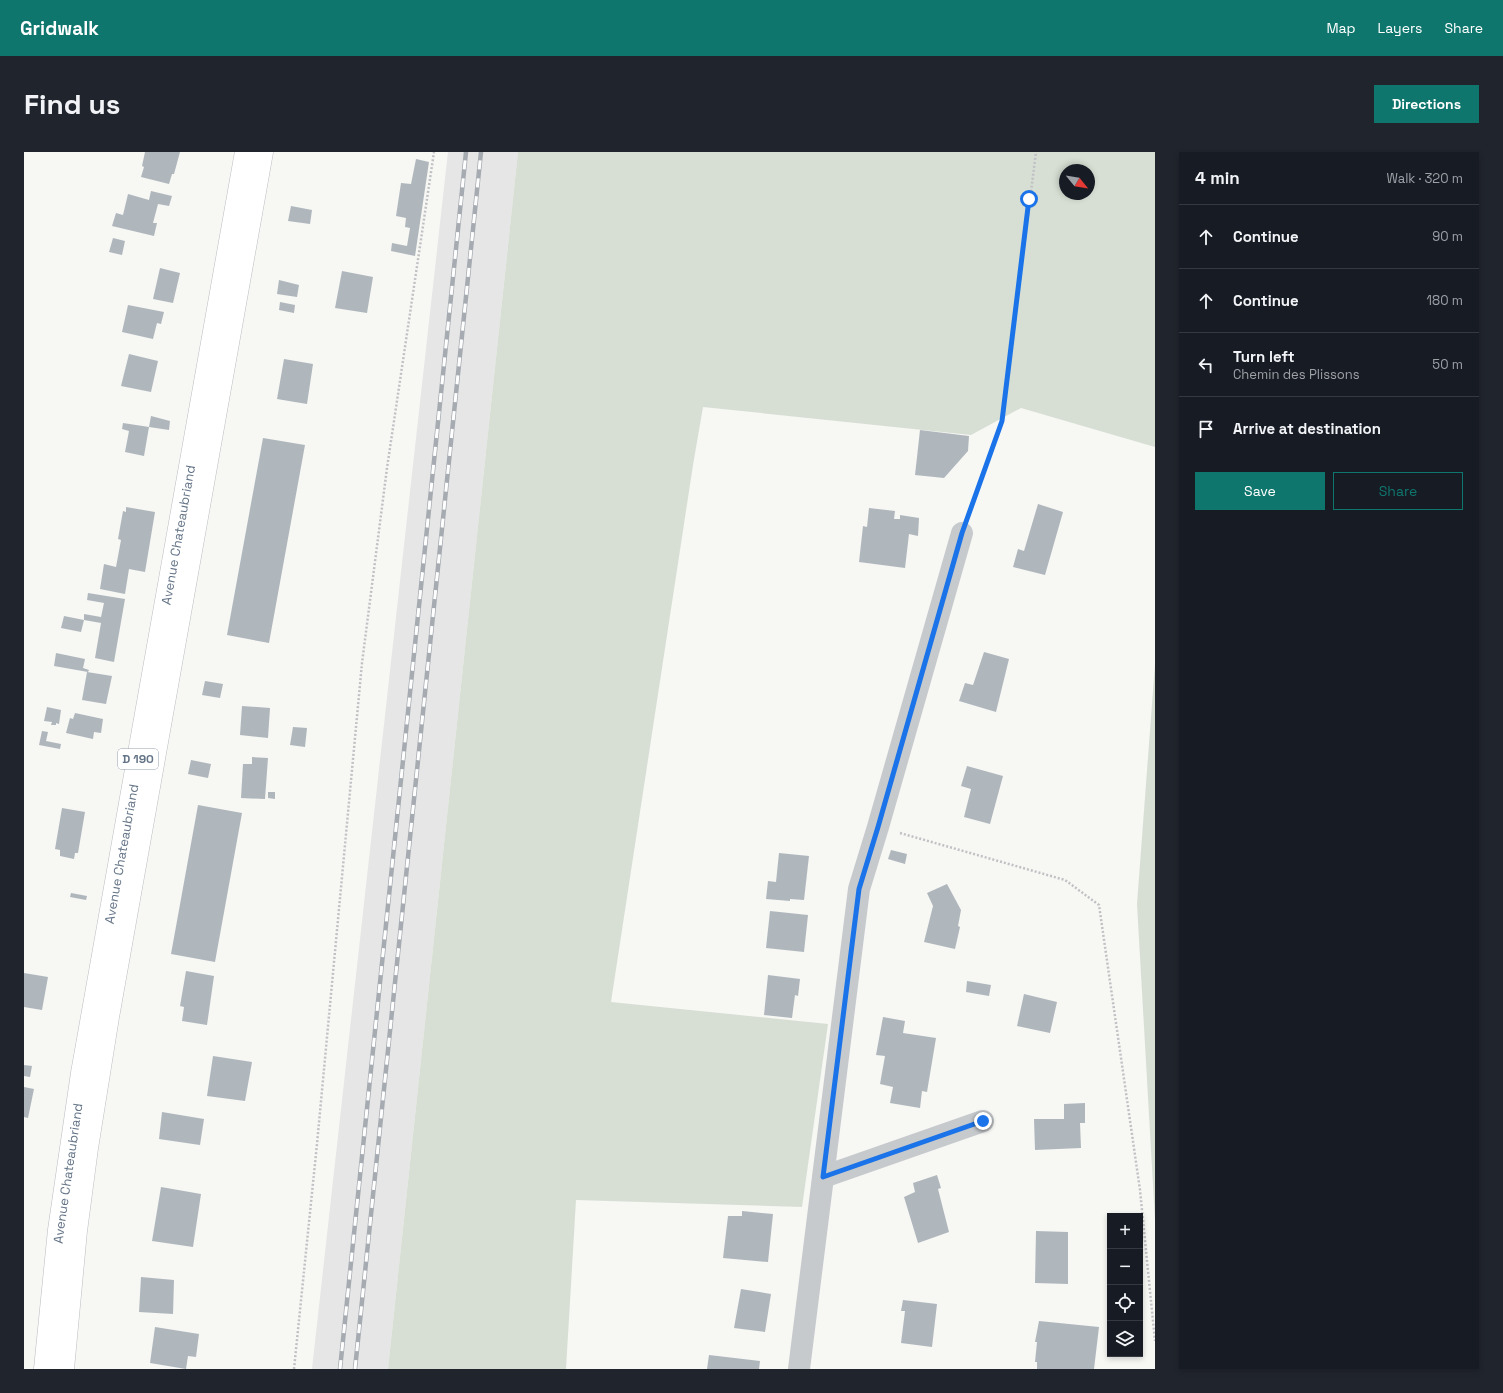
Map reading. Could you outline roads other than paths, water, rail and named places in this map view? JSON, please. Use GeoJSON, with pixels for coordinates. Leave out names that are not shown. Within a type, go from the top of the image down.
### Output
{"type":"FeatureCollection","features":[{"type":"Feature","properties":{"kind":"main road","name":"Avenue Chateaubriand"},"geometry":{"type":"LineString","coordinates":[[45,1369],[59,1230],[82,1073],[246,152]]}},
{"type":"Feature","properties":{"kind":"main road","name":"Avenue Chateaubriand"},"geometry":{"type":"LineString","coordinates":[[63,1369],[76,1232],[87,1148],[108,1017],[262,152]]}},
{"type":"Feature","properties":{"kind":"street"},"geometry":{"type":"LineString","coordinates":[[798,1369],[859,889],[962,533]]}},
{"type":"Feature","properties":{"kind":"street"},"geometry":{"type":"LineString","coordinates":[[823,1177],[983,1121]]}},
{"type":"Feature","properties":{"kind":"railway"},"geometry":{"type":"LineString","coordinates":[[340,1369],[466,152]]}},
{"type":"Feature","properties":{"kind":"railway"},"geometry":{"type":"LineString","coordinates":[[355,1369],[481,152]]}}]}
